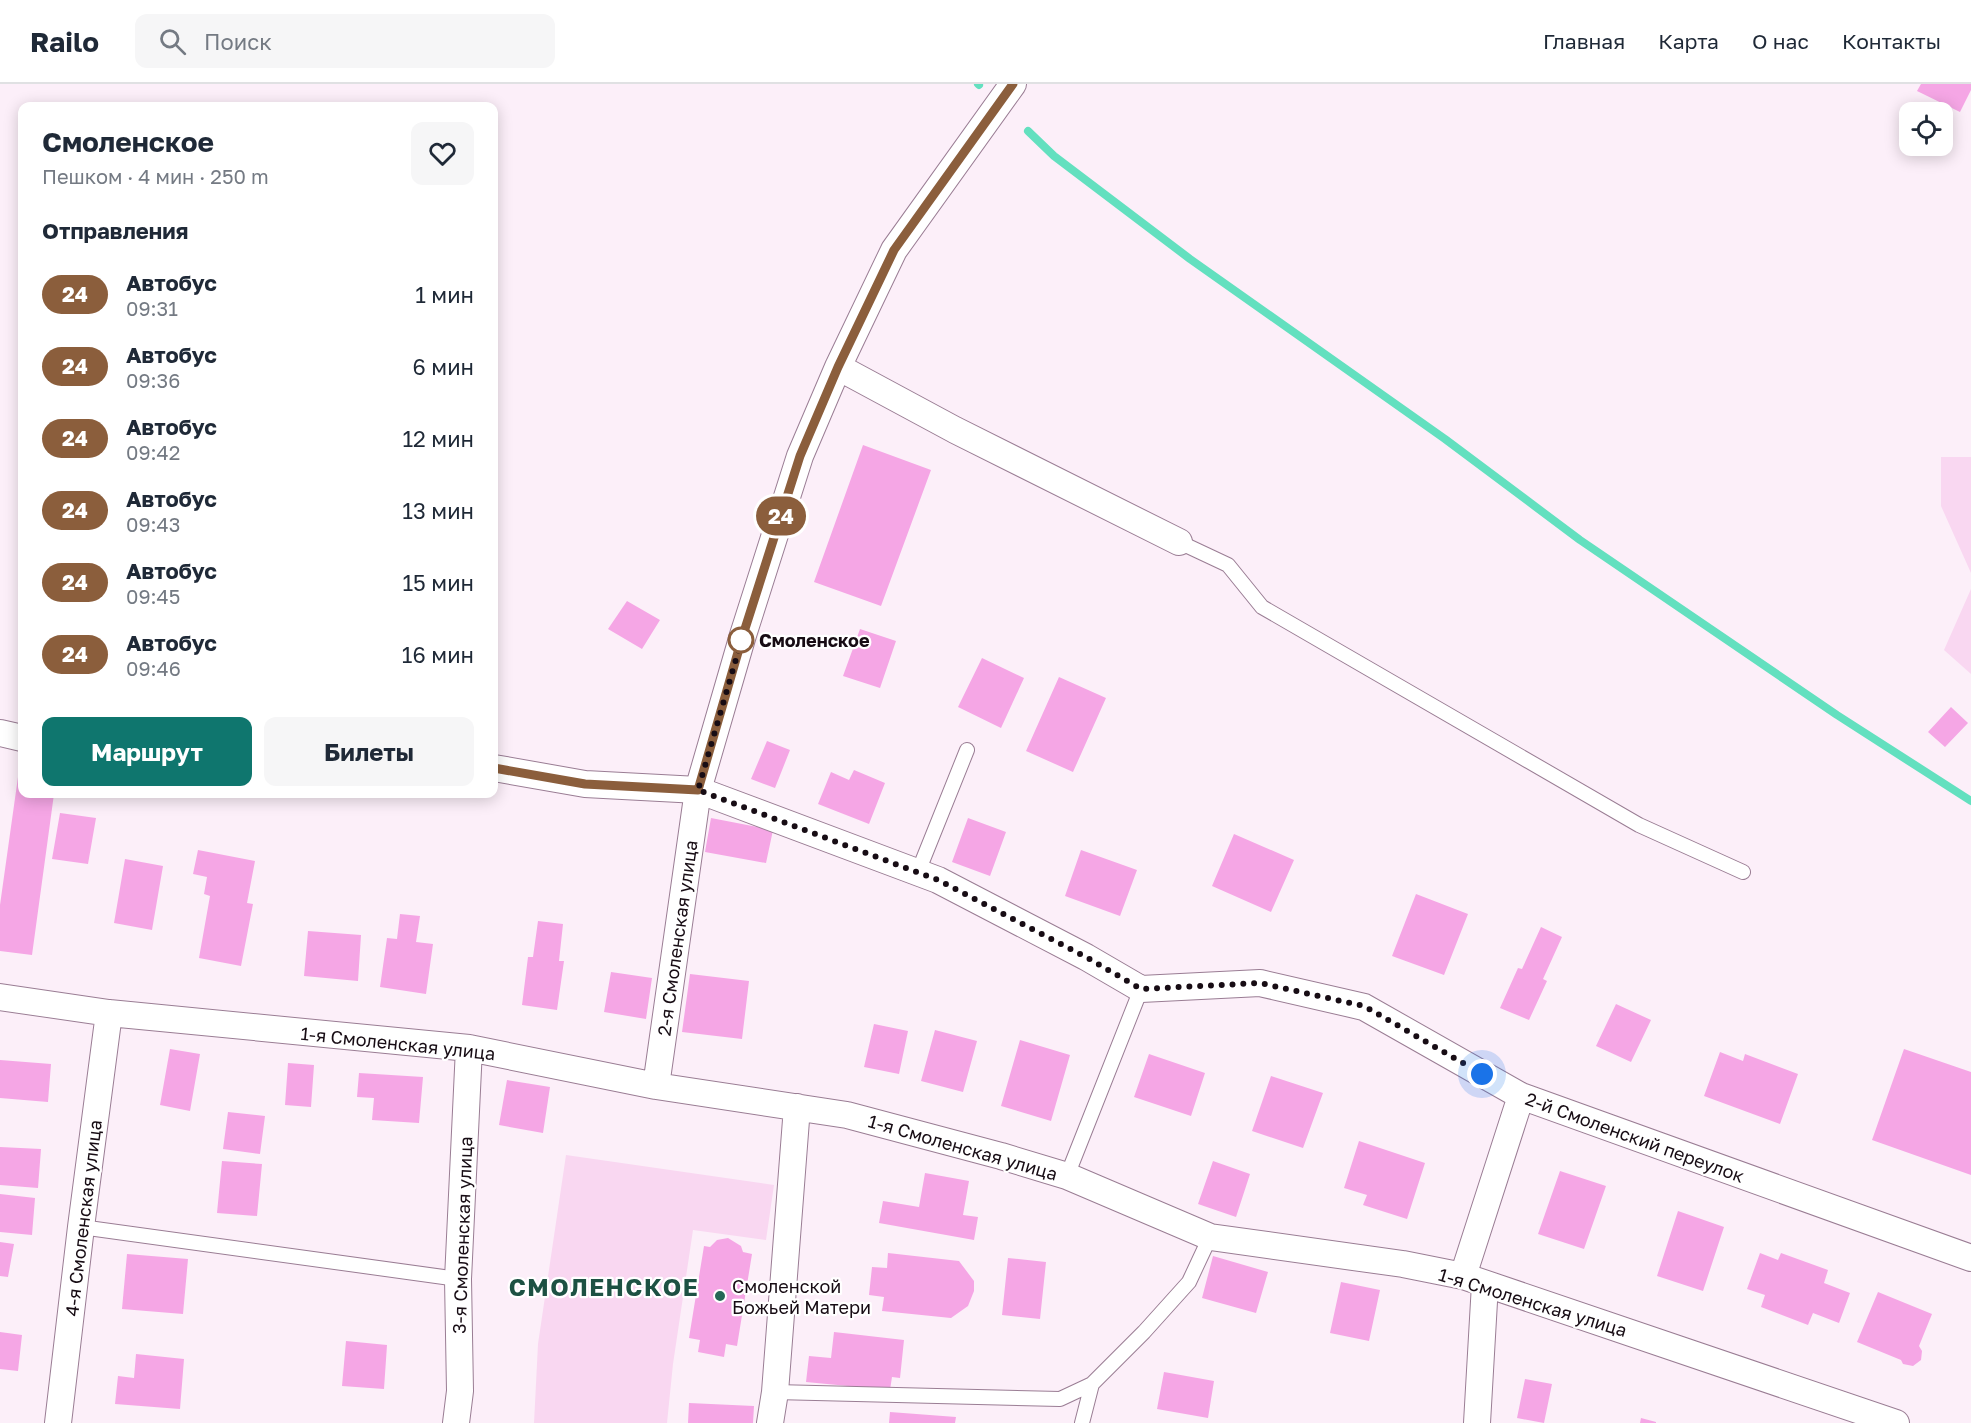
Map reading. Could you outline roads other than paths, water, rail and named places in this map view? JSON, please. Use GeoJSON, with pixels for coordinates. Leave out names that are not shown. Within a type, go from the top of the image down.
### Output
{"type":"FeatureCollection","features":[{"type":"Feature","properties":{"kind":"street","name":"2-я Смоленская улица"},"geometry":{"type":"LineString","coordinates":[[656,1086],[698,790],[743,635],[800,456],[838,367],[894,250],[1013,84]]}},
{"type":"Feature","properties":{"kind":"street"},"geometry":{"type":"LineString","coordinates":[[838,367],[955,430],[1179,542]]}},
{"type":"Feature","properties":{"kind":"street"},"geometry":{"type":"LineString","coordinates":[[0,733],[18,737]]}},
{"type":"Feature","properties":{"kind":"street"},"geometry":{"type":"LineString","coordinates":[[498,769],[585,784],[698,790],[938,880],[1086,957],[1141,989]]}},
{"type":"Feature","properties":{"kind":"street","name":"2-й Смоленский переулок"},"geometry":{"type":"LineString","coordinates":[[1141,989],[1260,983],[1364,1006],[1521,1096],[1971,1258]]}},
{"type":"Feature","properties":{"kind":"street","name":"1-я Смоленская улица"},"geometry":{"type":"LineString","coordinates":[[0,997],[109,1013],[469,1048],[656,1086],[847,1115],[1067,1176],[1210,1237],[1403,1264],[1474,1280],[1896,1423]]}},
{"type":"Feature","properties":{"kind":"street","name":"4-я Смоленская улица"},"geometry":{"type":"LineString","coordinates":[[58,1423],[109,1013]]}},
{"type":"Feature","properties":{"kind":"street","name":"3-я Смоленская улица"},"geometry":{"type":"LineString","coordinates":[[456,1423],[460,1391],[458,1279],[469,1048]]}},
{"type":"Feature","properties":{"kind":"street"},"geometry":{"type":"LineString","coordinates":[[1477,1423],[1474,1280],[1521,1096]]}},
{"type":"Feature","properties":{"kind":"street"},"geometry":{"type":"LineString","coordinates":[[770,1423],[775,1392],[797,1107]]}},
{"type":"Feature","properties":{"kind":"lane"},"geometry":{"type":"LineString","coordinates":[[1179,542],[1228,565],[1262,607],[1639,825],[1743,872]]}},
{"type":"Feature","properties":{"kind":"lane"},"geometry":{"type":"LineString","coordinates":[[918,872],[968,750]]}},
{"type":"Feature","properties":{"kind":"lane"},"geometry":{"type":"LineString","coordinates":[[1067,1176],[1141,989]]}},
{"type":"Feature","properties":{"kind":"lane"},"geometry":{"type":"LineString","coordinates":[[81,1227],[458,1279]]}},
{"type":"Feature","properties":{"kind":"lane"},"geometry":{"type":"LineString","coordinates":[[775,1392],[1060,1399],[1092,1384],[1144,1332],[1189,1282],[1210,1237]]}},
{"type":"Feature","properties":{"kind":"lane"},"geometry":{"type":"LineString","coordinates":[[1082,1423],[1092,1384]]}},
{"type":"Feature","properties":{"kind":"waterway"},"geometry":{"type":"LineString","coordinates":[[1028,131],[1054,156],[1190,259],[1445,439],[1580,540],[1837,715],[1971,801]]}},
{"type":"Feature","properties":{"kind":"place","name":"Смоленское"},"geometry":{"type":"Point","coordinates":[741,640]}},
{"type":"Feature","properties":{"kind":"place","name":"Смоленской Божьей Матери"},"geometry":{"type":"Point","coordinates":[720,1296]}},
{"type":"Feature","properties":{"kind":"district","name":"СМОЛЕНСКОЕ"},"geometry":{"type":"Point","coordinates":[604,1286]}}]}
